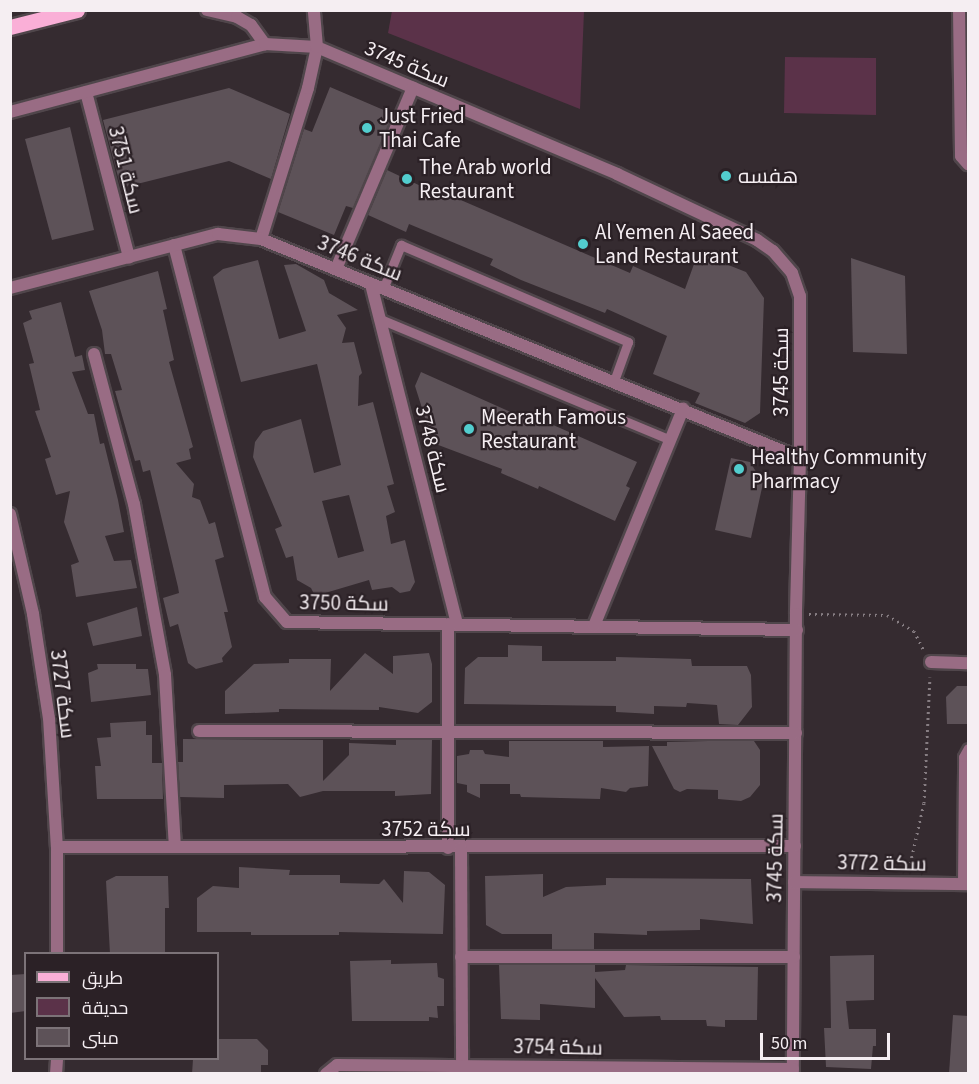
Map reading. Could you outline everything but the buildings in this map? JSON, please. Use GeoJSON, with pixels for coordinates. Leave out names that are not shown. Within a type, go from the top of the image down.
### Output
{"type":"FeatureCollection","features":[{"type":"Feature","properties":{"kind":"main road"},"geometry":{"type":"LineString","coordinates":[[10,27],[77,10]]}},
{"type":"Feature","properties":{"kind":"street"},"geometry":{"type":"LineString","coordinates":[[207,10],[237,17],[251,25],[265,44]]}},
{"type":"Feature","properties":{"kind":"street"},"geometry":{"type":"LineString","coordinates":[[261,239],[308,88],[317,47],[314,10]]}},
{"type":"Feature","properties":{"kind":"street"},"geometry":{"type":"LineString","coordinates":[[959,10],[961,156],[969,164]]}},
{"type":"Feature","properties":{"kind":"street","name":"سكة 3745"},"geometry":{"type":"LineString","coordinates":[[10,112],[265,44],[317,47],[617,174],[757,240],[773,251],[792,273],[800,296],[793,1071]]}},
{"type":"Feature","properties":{"kind":"street"},"geometry":{"type":"LineString","coordinates":[[336,270],[413,87]]}},
{"type":"Feature","properties":{"kind":"street","name":"سكة 3751"},"geometry":{"type":"LineString","coordinates":[[86,92],[129,257]]}},
{"type":"Feature","properties":{"kind":"street","name":"سكة 3746"},"geometry":{"type":"LineString","coordinates":[[10,288],[218,234],[261,239],[800,458]]}},
{"type":"Feature","properties":{"kind":"street","name":"سكة 3750"},"geometry":{"type":"LineString","coordinates":[[174,245],[265,597],[287,622],[797,630]]}},
{"type":"Feature","properties":{"kind":"street","name":"سكة 3748"},"geometry":{"type":"LineString","coordinates":[[371,284],[452,624],[447,732],[448,848]]}},
{"type":"Feature","properties":{"kind":"street"},"geometry":{"type":"LineString","coordinates":[[94,354],[134,504],[165,675],[175,847]]}},
{"type":"Feature","properties":{"kind":"street"},"geometry":{"type":"LineString","coordinates":[[594,626],[683,409]]}},
{"type":"Feature","properties":{"kind":"street","name":"سكة 3727"},"geometry":{"type":"LineString","coordinates":[[10,514],[33,614],[49,718],[57,847],[57,952]]}},
{"type":"Feature","properties":{"kind":"street"},"geometry":{"type":"LineString","coordinates":[[931,662],[969,663]]}},
{"type":"Feature","properties":{"kind":"street"},"geometry":{"type":"LineString","coordinates":[[199,731],[796,733]]}},
{"type":"Feature","properties":{"kind":"street","name":"سكة 3752"},"geometry":{"type":"LineString","coordinates":[[57,847],[795,846]]}},
{"type":"Feature","properties":{"kind":"street"},"geometry":{"type":"LineString","coordinates":[[461,848],[462,1065]]}},
{"type":"Feature","properties":{"kind":"street","name":"سكة 3772"},"geometry":{"type":"LineString","coordinates":[[794,882],[966,884]]}},
{"type":"Feature","properties":{"kind":"street"},"geometry":{"type":"LineString","coordinates":[[461,957],[794,957]]}},
{"type":"Feature","properties":{"kind":"street","name":"سكة 3754"},"geometry":{"type":"LineString","coordinates":[[326,1074],[337,1065],[462,1065],[572,1070],[793,1071]]}},
{"type":"Feature","properties":{"kind":"lane"},"geometry":{"type":"LineString","coordinates":[[383,289],[401,245],[627,342],[614,381]]}},
{"type":"Feature","properties":{"kind":"lane"},"geometry":{"type":"LineString","coordinates":[[380,319],[670,440]]}},
{"type":"Feature","properties":{"kind":"lane"},"geometry":{"type":"LineString","coordinates":[[966,884],[963,757],[969,748]]}},
{"type":"Feature","properties":{"kind":"path"},"geometry":{"type":"LineString","coordinates":[[796,614],[887,615],[914,631],[931,662],[924,803],[906,884]]}},
{"type":"Feature","properties":{"kind":"green space"},"geometry":{"type":"Polygon","coordinates":[[[392,11],[584,11],[580,109],[388,33],[392,11]]]}},
{"type":"Feature","properties":{"kind":"green space"},"geometry":{"type":"Polygon","coordinates":[[[785,57],[876,58],[876,115],[784,113],[785,57]]]}},
{"type":"Feature","properties":{"kind":"place","name":"Just Fried Thai Cafe"},"geometry":{"type":"Point","coordinates":[367,128]}},
{"type":"Feature","properties":{"kind":"place","name":"هفسه"},"geometry":{"type":"Point","coordinates":[726,176]}},
{"type":"Feature","properties":{"kind":"place","name":"The Arab world Restaurant"},"geometry":{"type":"Point","coordinates":[407,179]}},
{"type":"Feature","properties":{"kind":"place","name":"Al Yemen Al Saeed Land Restaurant"},"geometry":{"type":"Point","coordinates":[583,244]}},
{"type":"Feature","properties":{"kind":"place","name":"Meerath Famous Restaurant"},"geometry":{"type":"Point","coordinates":[469,429]}},
{"type":"Feature","properties":{"kind":"place","name":"Healthy Community Pharmacy"},"geometry":{"type":"Point","coordinates":[739,469]}}]}
